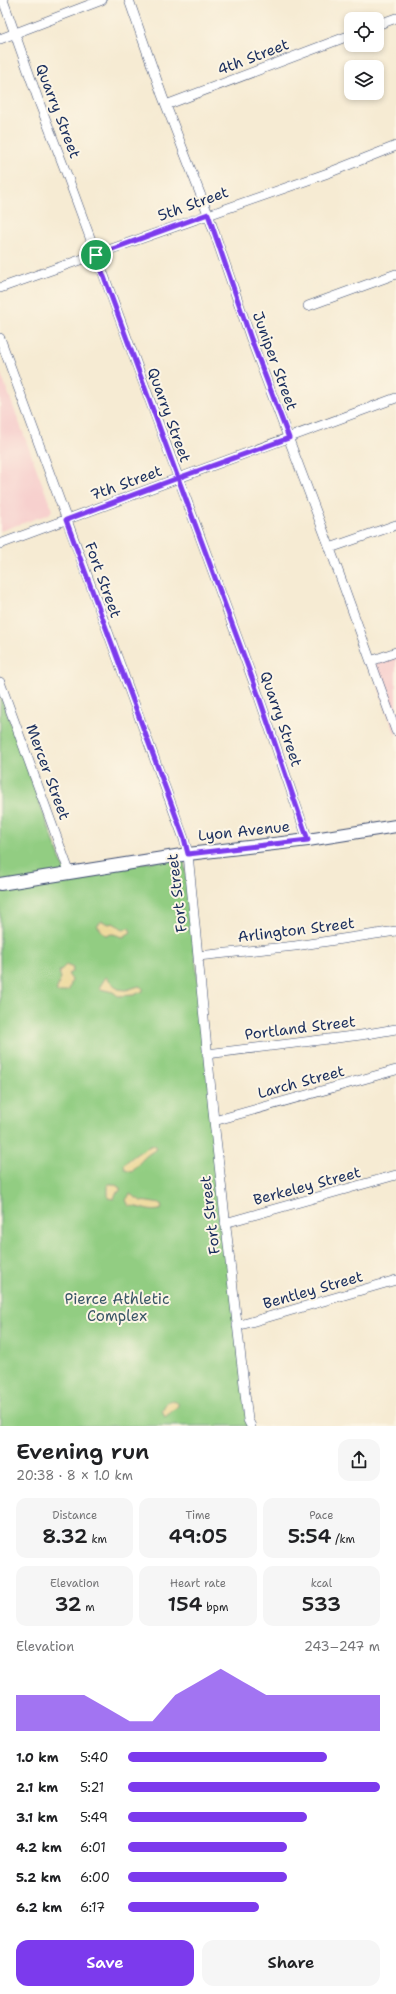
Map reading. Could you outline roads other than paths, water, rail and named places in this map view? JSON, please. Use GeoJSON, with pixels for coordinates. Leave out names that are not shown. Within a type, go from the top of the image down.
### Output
{"type":"FeatureCollection","features":[{"type":"Feature","properties":{"kind":"street","name":"Quarry Street"},"geometry":{"type":"LineString","coordinates":[[3,0],[258,694],[308,840]]}},
{"type":"Feature","properties":{"kind":"street"},"geometry":{"type":"LineString","coordinates":[[0,39],[102,0]]}},
{"type":"Feature","properties":{"kind":"street","name":"Juniper Street"},"geometry":{"type":"LineString","coordinates":[[130,0],[166,105],[208,214],[251,339],[330,548],[396,731]]}},
{"type":"Feature","properties":{"kind":"street"},"geometry":{"type":"LineString","coordinates":[[384,22],[396,18]]}},
{"type":"Feature","properties":{"kind":"street","name":"4th Street"},"geometry":{"type":"LineString","coordinates":[[166,105],[344,37]]}},
{"type":"Feature","properties":{"kind":"street","name":"5th Street"},"geometry":{"type":"LineString","coordinates":[[0,288],[328,173],[396,146]]}},
{"type":"Feature","properties":{"kind":"street"},"geometry":{"type":"LineString","coordinates":[[308,306],[396,274]]}},
{"type":"Feature","properties":{"kind":"street","name":"Fort Street"},"geometry":{"type":"LineString","coordinates":[[0,338],[184,838],[188,854],[225,1223],[248,1420],[251,1426]]}},
{"type":"Feature","properties":{"kind":"street","name":"7th Street"},"geometry":{"type":"LineString","coordinates":[[0,544],[396,398]]}},
{"type":"Feature","properties":{"kind":"street"},"geometry":{"type":"LineString","coordinates":[[330,548],[396,525]]}},
{"type":"Feature","properties":{"kind":"street"},"geometry":{"type":"LineString","coordinates":[[371,661],[396,652]]}},
{"type":"Feature","properties":{"kind":"street","name":"Mercer Street"},"geometry":{"type":"LineString","coordinates":[[0,682],[69,872]]}},
{"type":"Feature","properties":{"kind":"street","name":"Lyon Avenue"},"geometry":{"type":"LineString","coordinates":[[0,884],[188,854],[308,840],[396,826]]}},
{"type":"Feature","properties":{"kind":"street","name":"Arlington Street"},"geometry":{"type":"LineString","coordinates":[[198,956],[295,946],[396,931]]}},
{"type":"Feature","properties":{"kind":"street","name":"Portland Street"},"geometry":{"type":"LineString","coordinates":[[207,1054],[361,1035],[396,1029]]}},
{"type":"Feature","properties":{"kind":"street","name":"Larch Street"},"geometry":{"type":"LineString","coordinates":[[214,1121],[396,1070]]}},
{"type":"Feature","properties":{"kind":"street","name":"Berkeley Street"},"geometry":{"type":"LineString","coordinates":[[225,1223],[396,1176]]}},
{"type":"Feature","properties":{"kind":"street","name":"Bentley Street"},"geometry":{"type":"LineString","coordinates":[[237,1326],[396,1280]]}},
{"type":"Feature","properties":{"kind":"park label","name":"Pierce Athletic Complex"},"geometry":{"type":"Point","coordinates":[117,1308]}}]}
